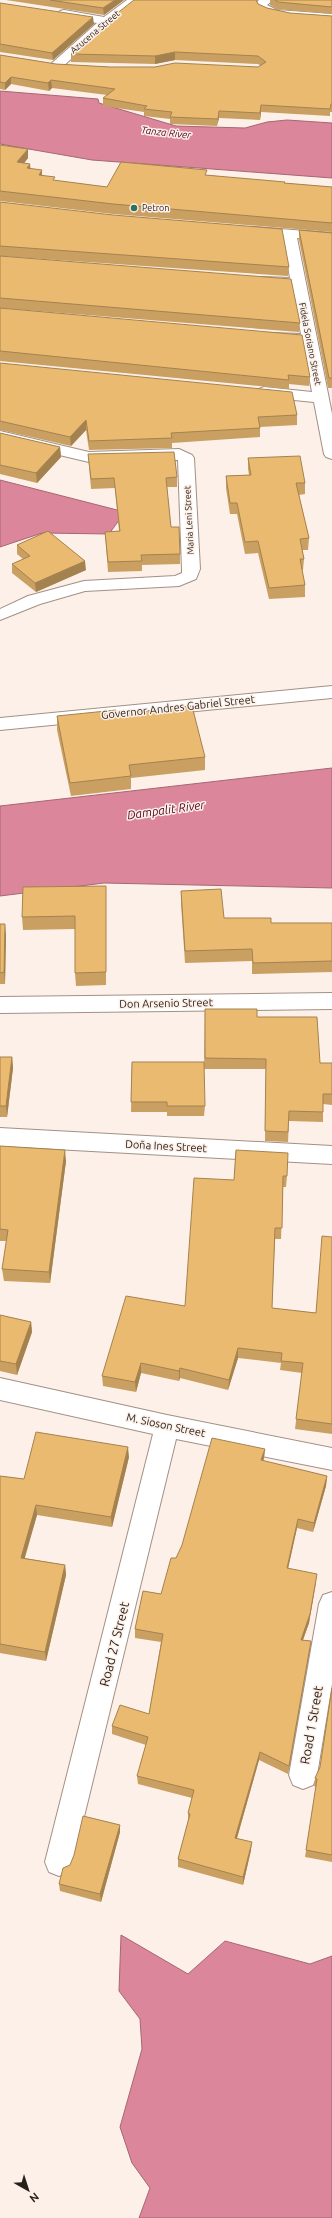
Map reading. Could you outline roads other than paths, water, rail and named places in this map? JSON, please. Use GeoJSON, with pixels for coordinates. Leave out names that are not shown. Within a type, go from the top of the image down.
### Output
{"type":"FeatureCollection","features":[{"type":"Feature","properties":{"kind":"street","name":"Azucena Street"},"geometry":{"type":"LineString","coordinates":[[72,67],[51,65],[134,0]]}},
{"type":"Feature","properties":{"kind":"street"},"geometry":{"type":"LineString","coordinates":[[267,0],[261,4],[262,8],[274,13],[332,18]]}},
{"type":"Feature","properties":{"kind":"street"},"geometry":{"type":"LineString","coordinates":[[53,12],[106,21]]}},
{"type":"Feature","properties":{"kind":"street"},"geometry":{"type":"LineString","coordinates":[[243,230],[332,238]]}},
{"type":"Feature","properties":{"kind":"street","name":"Fidela Soriano Street"},"geometry":{"type":"LineString","coordinates":[[289,234],[332,454]]}},
{"type":"Feature","properties":{"kind":"street"},"geometry":{"type":"LineString","coordinates":[[252,280],[299,283]]}},
{"type":"Feature","properties":{"kind":"street"},"geometry":{"type":"LineString","coordinates":[[262,335],[309,339]]}},
{"type":"Feature","properties":{"kind":"street"},"geometry":{"type":"LineString","coordinates":[[251,391],[321,398]]}},
{"type":"Feature","properties":{"kind":"street","name":"Maria Leni Street"},"geometry":{"type":"LineString","coordinates":[[0,436],[89,457],[174,454],[186,458],[192,569],[190,575],[179,581],[84,586],[34,600],[0,615]]}},
{"type":"Feature","properties":{"kind":"street","name":"Governor Andres Gabriel Street"},"geometry":{"type":"LineString","coordinates":[[0,724],[332,692]]}},
{"type":"Feature","properties":{"kind":"street","name":"Don Arsenio Street"},"geometry":{"type":"LineString","coordinates":[[0,1005],[332,1001]]}},
{"type":"Feature","properties":{"kind":"street","name":"Doña Ines Street"},"geometry":{"type":"LineString","coordinates":[[0,1137],[332,1155]]}},
{"type":"Feature","properties":{"kind":"street","name":"M. Sioson Street"},"geometry":{"type":"LineString","coordinates":[[0,1389],[167,1426],[332,1458]]}},
{"type":"Feature","properties":{"kind":"street","name":"Road 27 Street"},"geometry":{"type":"LineString","coordinates":[[60,1862],[167,1426]]}},
{"type":"Feature","properties":{"kind":"street","name":"Road 1 Street"},"geometry":{"type":"LineString","coordinates":[[303,1775],[332,1604]]}},
{"type":"Feature","properties":{"kind":"water","name":"Tanza River"},"geometry":{"type":"Polygon","coordinates":[[[0,91],[98,99],[99,103],[176,126],[245,128],[267,122],[287,120],[332,123],[332,178],[92,160],[0,144],[0,91]]]}},
{"type":"Feature","properties":{"kind":"water"},"geometry":{"type":"Polygon","coordinates":[[[0,480],[125,512],[109,534],[42,533],[0,547],[0,480]]]}},
{"type":"Feature","properties":{"kind":"water","name":"Dampalit River"},"geometry":{"type":"Polygon","coordinates":[[[332,768],[332,888],[104,883],[0,896],[0,806],[332,768]]]}},
{"type":"Feature","properties":{"kind":"water"},"geometry":{"type":"Polygon","coordinates":[[[121,1935],[188,1974],[225,1941],[310,1964],[332,1956],[332,2218],[139,2218],[150,2188],[132,2163],[120,2127],[142,2049],[140,2019],[119,1991],[121,1935]]]}},
{"type":"Feature","properties":{"kind":"place","name":"Petron"},"geometry":{"type":"Point","coordinates":[134,208]}}]}
